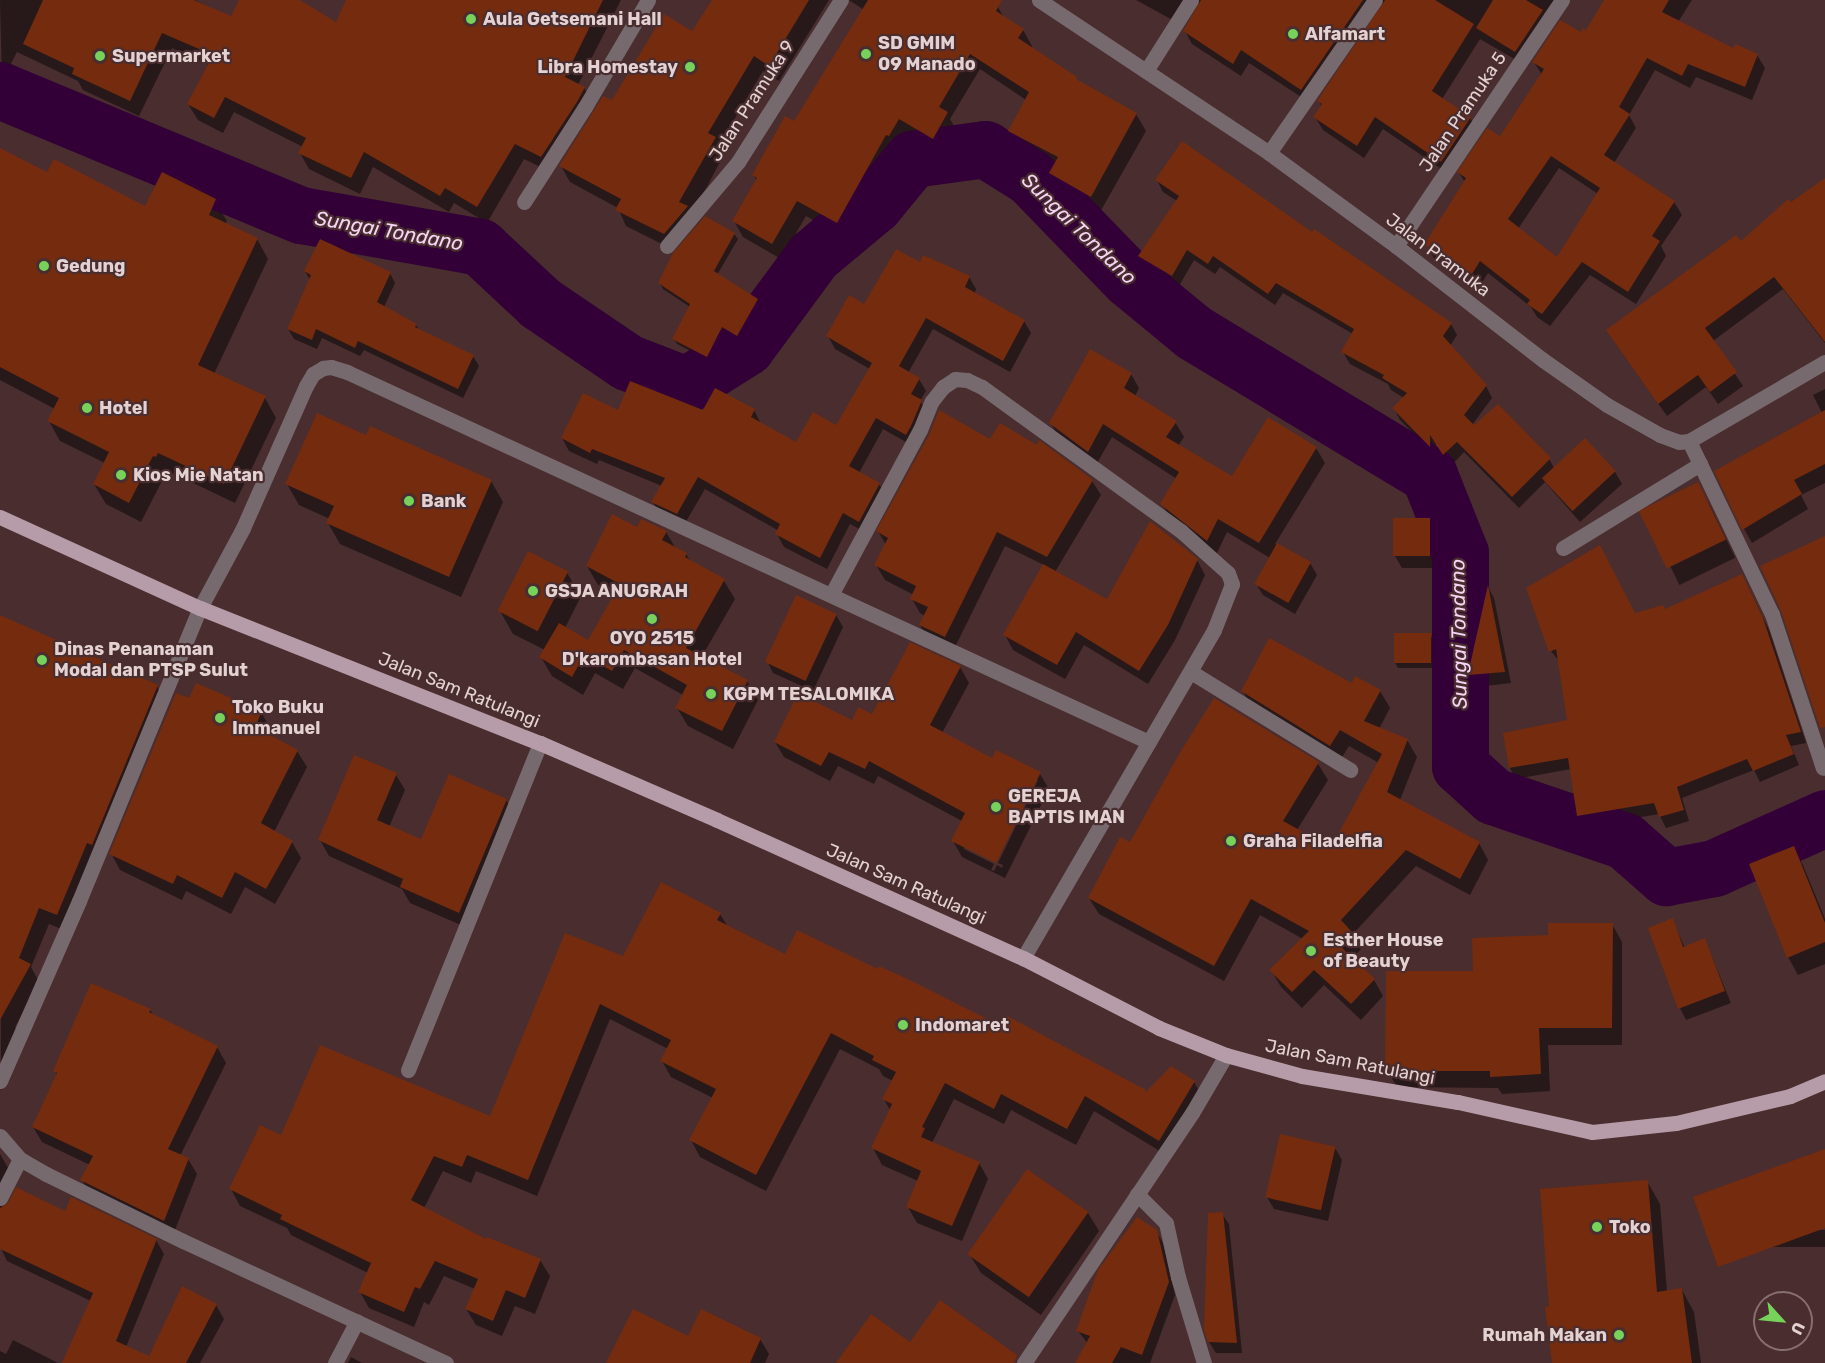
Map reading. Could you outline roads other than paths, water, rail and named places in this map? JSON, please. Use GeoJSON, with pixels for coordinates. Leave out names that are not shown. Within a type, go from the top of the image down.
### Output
{"type":"FeatureCollection","features":[{"type":"Feature","properties":{"kind":"main road","name":"Jalan Sam Ratulangi"},"geometry":{"type":"LineString","coordinates":[[0,517],[200,608],[540,743],[1023,958],[1159,1028],[1226,1055],[1302,1076],[1458,1102],[1592,1132],[1676,1123],[1790,1096],[1825,1081]]}},
{"type":"Feature","properties":{"kind":"street"},"geometry":{"type":"LineString","coordinates":[[524,202],[648,0]]}},
{"type":"Feature","properties":{"kind":"street","name":"Jalan Pramuka 9"},"geometry":{"type":"LineString","coordinates":[[667,246],[738,162],[841,0]]}},
{"type":"Feature","properties":{"kind":"street","name":"Jalan Pramuka"},"geometry":{"type":"LineString","coordinates":[[1039,0],[1269,153],[1396,246],[1543,360],[1607,405],[1660,435],[1678,442],[1689,441]]}},
{"type":"Feature","properties":{"kind":"street"},"geometry":{"type":"LineString","coordinates":[[1146,71],[1191,0]]}},
{"type":"Feature","properties":{"kind":"street"},"geometry":{"type":"LineString","coordinates":[[1269,153],[1375,0]]}},
{"type":"Feature","properties":{"kind":"street","name":"Jalan Pramuka 5"},"geometry":{"type":"LineString","coordinates":[[1396,246],[1562,0]]}},
{"type":"Feature","properties":{"kind":"street"},"geometry":{"type":"LineString","coordinates":[[1823,768],[1772,614],[1689,441],[1825,362]]}},
{"type":"Feature","properties":{"kind":"street"},"geometry":{"type":"LineString","coordinates":[[0,1081],[79,901],[200,608],[243,528],[306,386],[313,374],[323,368],[331,367],[1149,742]]}},
{"type":"Feature","properties":{"kind":"street"},"geometry":{"type":"LineString","coordinates":[[831,595],[920,430],[932,401],[943,387],[955,379],[967,380],[982,387],[1109,477],[1181,531],[1228,573],[1232,584],[1214,630],[1023,958]]}},
{"type":"Feature","properties":{"kind":"street"},"geometry":{"type":"LineString","coordinates":[[1563,548],[1700,464]]}},
{"type":"Feature","properties":{"kind":"street"},"geometry":{"type":"LineString","coordinates":[[1191,672],[1350,770]]}},
{"type":"Feature","properties":{"kind":"street"},"geometry":{"type":"LineString","coordinates":[[408,1070],[540,743]]}},
{"type":"Feature","properties":{"kind":"street"},"geometry":{"type":"LineString","coordinates":[[1024,1363],[1192,1113],[1226,1055]]}},
{"type":"Feature","properties":{"kind":"street"},"geometry":{"type":"LineString","coordinates":[[0,1136],[20,1159],[183,1242],[446,1363]]}},
{"type":"Feature","properties":{"kind":"street"},"geometry":{"type":"LineString","coordinates":[[0,1198],[20,1159]]}},
{"type":"Feature","properties":{"kind":"street"},"geometry":{"type":"LineString","coordinates":[[1137,1194],[1166,1223],[1178,1277],[1204,1363]]}},
{"type":"Feature","properties":{"kind":"street"},"geometry":{"type":"LineString","coordinates":[[335,1363],[357,1321]]}},
{"type":"Feature","properties":{"kind":"waterway","name":"Sungai Tondano"},"geometry":{"type":"LineString","coordinates":[[0,90],[301,215],[480,247],[540,303],[627,362],[686,385],[746,347],[813,256],[874,205],[912,159],[985,149],[1030,177],[1129,279],[1193,332],[1429,475],[1460,553],[1460,766],[1493,796],[1625,841],[1666,877],[1714,868],[1825,818]]}},
{"type":"Feature","properties":{"kind":"place","name":"Aula Getsemani Hall"},"geometry":{"type":"Point","coordinates":[471,19]}},
{"type":"Feature","properties":{"kind":"place","name":"Alfamart"},"geometry":{"type":"Point","coordinates":[1293,34]}},
{"type":"Feature","properties":{"kind":"place","name":"SD GMIM 09 Manado"},"geometry":{"type":"Point","coordinates":[866,54]}},
{"type":"Feature","properties":{"kind":"place","name":"Supermarket"},"geometry":{"type":"Point","coordinates":[100,56]}},
{"type":"Feature","properties":{"kind":"place","name":"Libra Homestay"},"geometry":{"type":"Point","coordinates":[690,67]}},
{"type":"Feature","properties":{"kind":"place","name":"Gedung"},"geometry":{"type":"Point","coordinates":[44,266]}},
{"type":"Feature","properties":{"kind":"place","name":"Hotel"},"geometry":{"type":"Point","coordinates":[87,408]}},
{"type":"Feature","properties":{"kind":"place","name":"Kios Mie Natan"},"geometry":{"type":"Point","coordinates":[121,475]}},
{"type":"Feature","properties":{"kind":"place","name":"Bank"},"geometry":{"type":"Point","coordinates":[409,501]}},
{"type":"Feature","properties":{"kind":"place","name":"GSJA ANUGRAH"},"geometry":{"type":"Point","coordinates":[533,591]}},
{"type":"Feature","properties":{"kind":"place","name":"OYO 2515 D'karombasan Hotel"},"geometry":{"type":"Point","coordinates":[652,619]}},
{"type":"Feature","properties":{"kind":"place","name":"Dinas Penanaman Modal dan PTSP Sulut"},"geometry":{"type":"Point","coordinates":[42,660]}},
{"type":"Feature","properties":{"kind":"place","name":"KGPM TESALOMIKA"},"geometry":{"type":"Point","coordinates":[711,694]}},
{"type":"Feature","properties":{"kind":"place","name":"Toko Buku Immanuel"},"geometry":{"type":"Point","coordinates":[220,718]}},
{"type":"Feature","properties":{"kind":"place","name":"GEREJA BAPTIS IMAN"},"geometry":{"type":"Point","coordinates":[996,807]}},
{"type":"Feature","properties":{"kind":"place","name":"Graha Filadelfia"},"geometry":{"type":"Point","coordinates":[1231,841]}},
{"type":"Feature","properties":{"kind":"place","name":"Esther House of Beauty"},"geometry":{"type":"Point","coordinates":[1311,951]}},
{"type":"Feature","properties":{"kind":"place","name":"Indomaret"},"geometry":{"type":"Point","coordinates":[903,1025]}},
{"type":"Feature","properties":{"kind":"place","name":"Toko"},"geometry":{"type":"Point","coordinates":[1597,1227]}},
{"type":"Feature","properties":{"kind":"place","name":"Rumah Makan"},"geometry":{"type":"Point","coordinates":[1619,1335]}}]}
